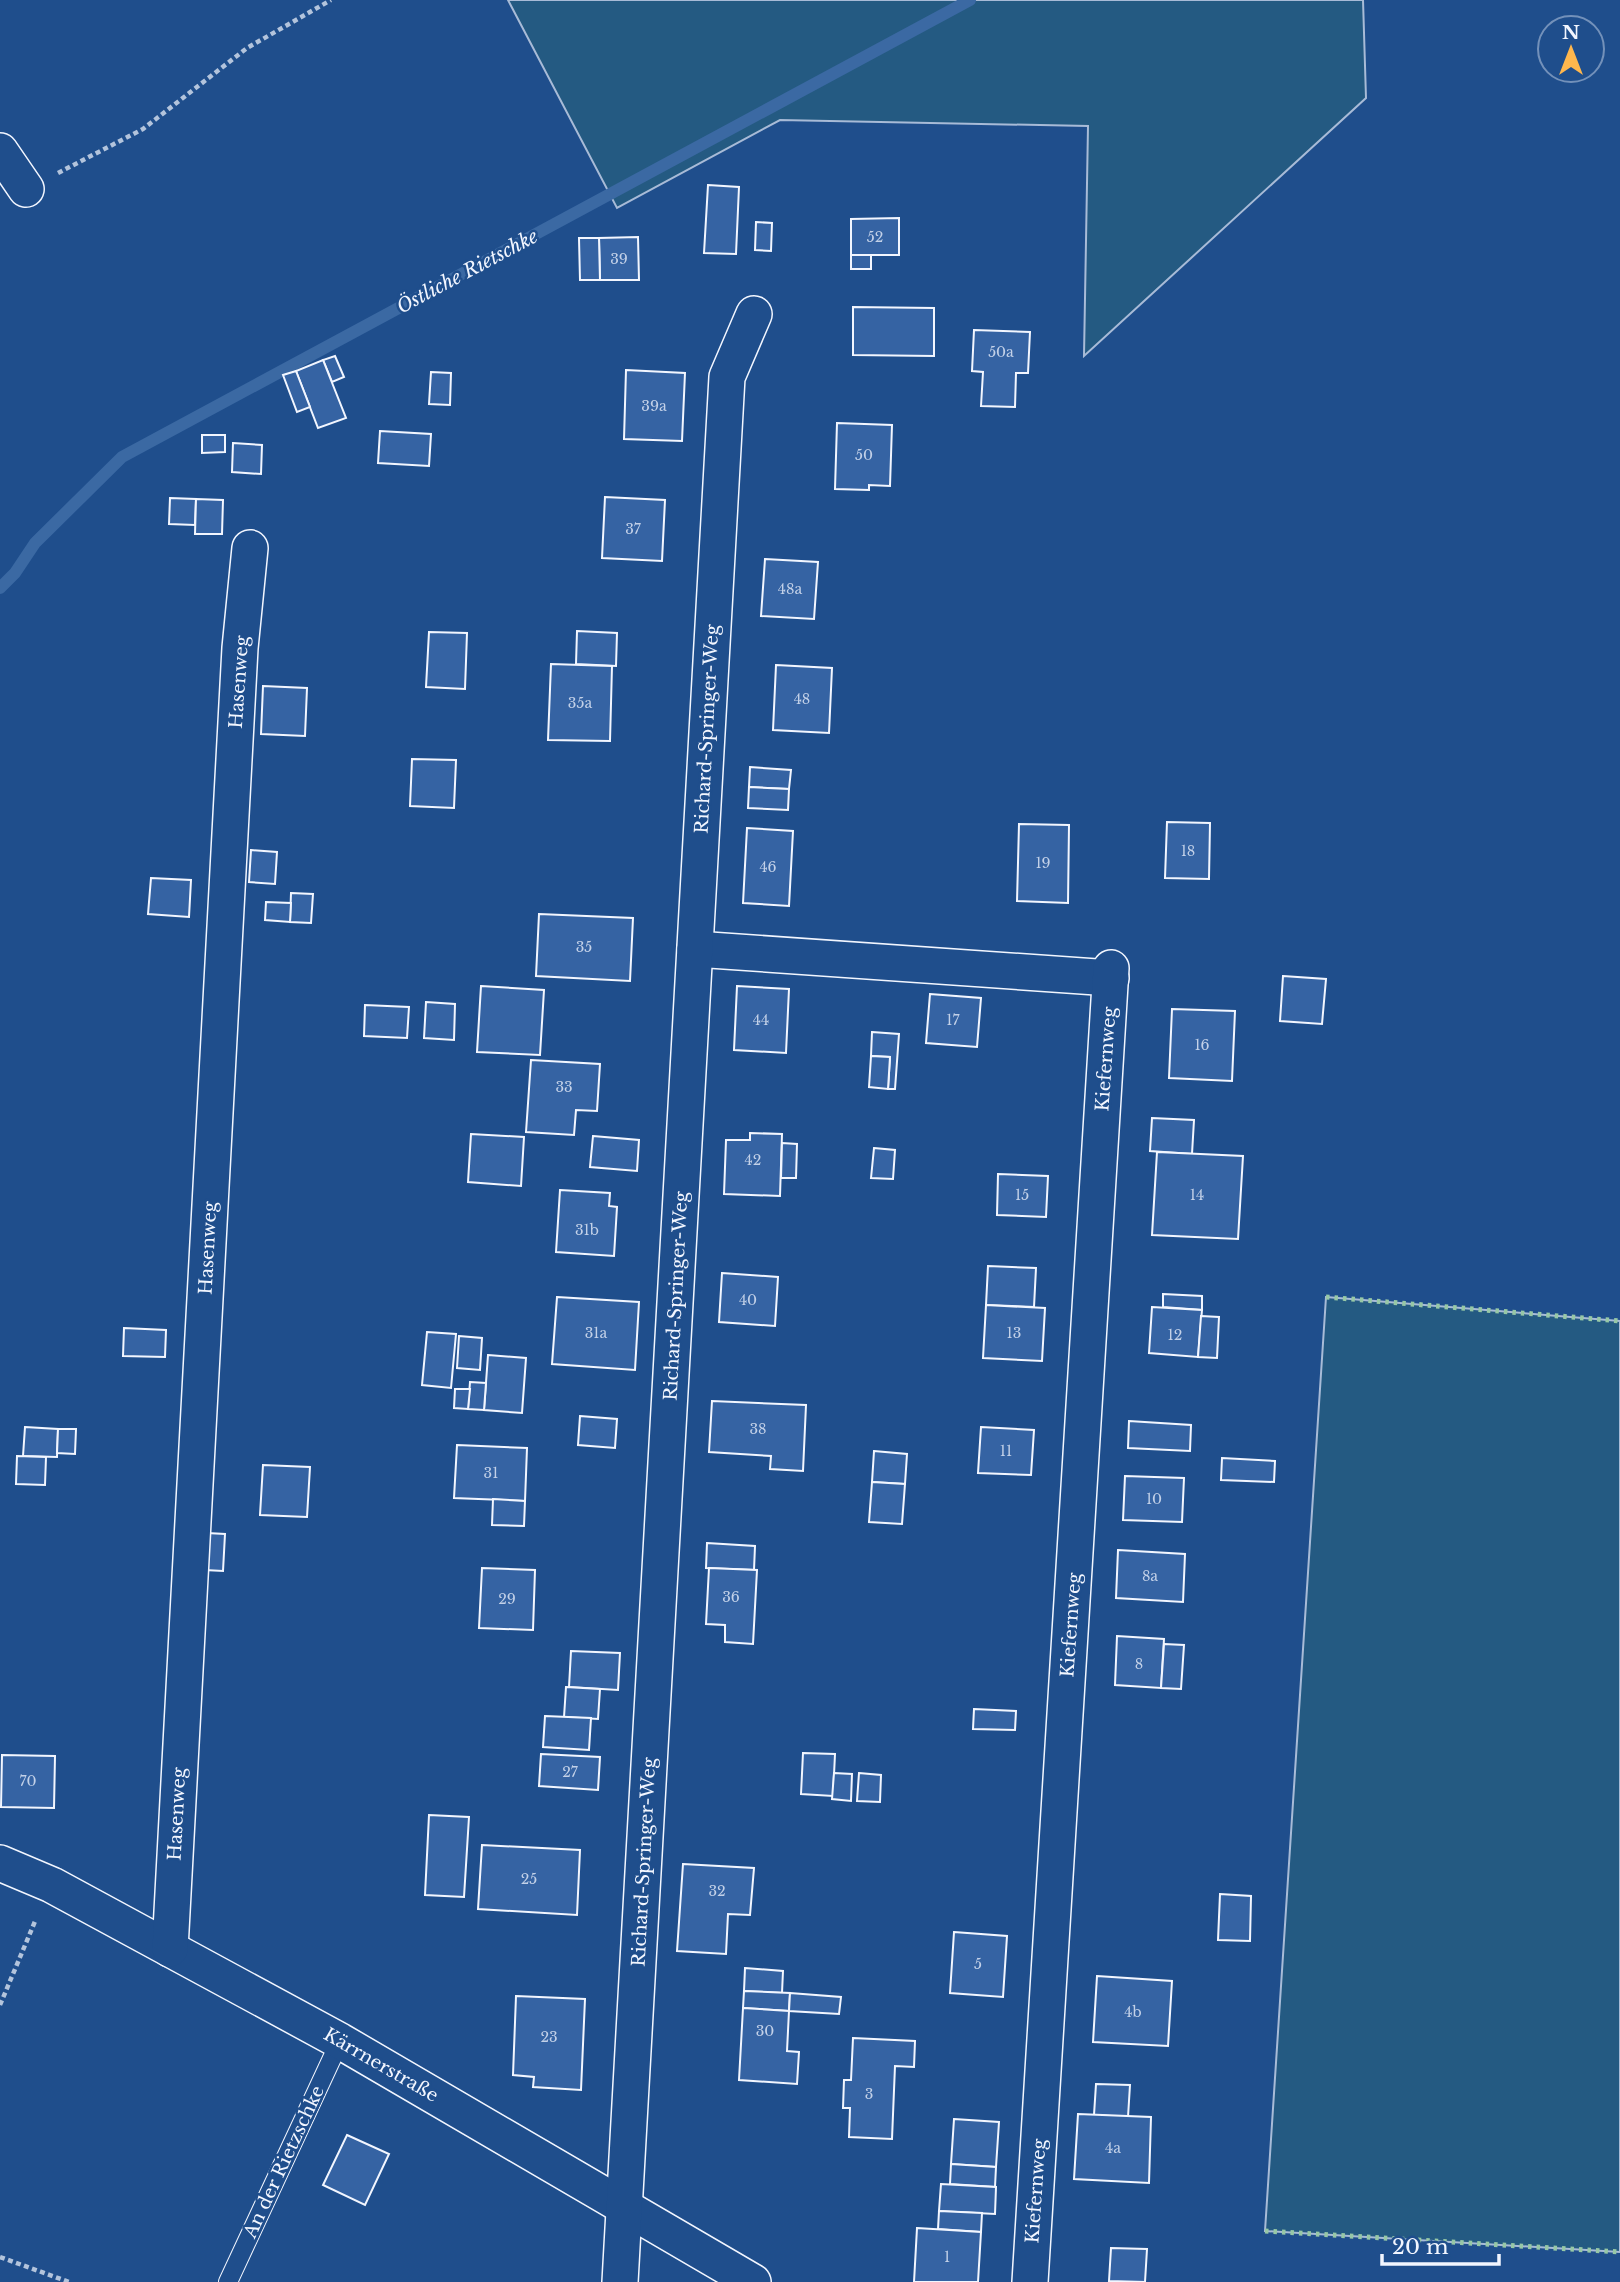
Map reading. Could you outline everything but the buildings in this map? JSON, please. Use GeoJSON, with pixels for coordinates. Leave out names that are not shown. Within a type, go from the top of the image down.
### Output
{"type":"FeatureCollection","features":[{"type":"Feature","properties":{"kind":"street"},"geometry":{"type":"LineString","coordinates":[[0,151],[26,189]]}},
{"type":"Feature","properties":{"kind":"street","name":"Richard-Springer-Weg"},"geometry":{"type":"LineString","coordinates":[[620,2282],[727,377],[754,314]]}},
{"type":"Feature","properties":{"kind":"street","name":"Hasenweg"},"geometry":{"type":"LineString","coordinates":[[170,1949],[240,649],[250,548]]}},
{"type":"Feature","properties":{"kind":"street","name":"Kiefernweg"},"geometry":{"type":"LineString","coordinates":[[695,949],[1111,973],[1030,2282]]}},
{"type":"Feature","properties":{"kind":"street","name":"Kärrnerstraße"},"geometry":{"type":"LineString","coordinates":[[0,1863],[52,1885],[340,2041],[753,2282]]}},
{"type":"Feature","properties":{"kind":"lane","name":"An der Rietzschke"},"geometry":{"type":"LineString","coordinates":[[228,2282],[340,2041]]}},
{"type":"Feature","properties":{"kind":"path"},"geometry":{"type":"LineString","coordinates":[[26,189],[143,129],[247,48],[331,0]]}},
{"type":"Feature","properties":{"kind":"path"},"geometry":{"type":"LineString","coordinates":[[0,2006],[52,1885]]}},
{"type":"Feature","properties":{"kind":"path"},"geometry":{"type":"LineString","coordinates":[[0,2257],[69,2282]]}},
{"type":"Feature","properties":{"kind":"shaded area"},"geometry":{"type":"Polygon","coordinates":[[[508,0],[1363,0],[1366,98],[1084,356],[1088,126],[780,120],[617,208],[508,0]]]}},
{"type":"Feature","properties":{"kind":"shaded area"},"geometry":{"type":"Polygon","coordinates":[[[1326,1297],[1620,1321],[1620,2252],[1265,2231],[1326,1297]]]}},
{"type":"Feature","properties":{"kind":"waterway","name":"Östliche Rietschke"},"geometry":{"type":"LineString","coordinates":[[0,588],[15,573],[35,543],[122,457],[970,0]]}},
{"type":"Feature","properties":{"kind":"hedge"},"geometry":{"type":"LineString","coordinates":[[1326,1297],[1620,1321]]}},
{"type":"Feature","properties":{"kind":"hedge"},"geometry":{"type":"LineString","coordinates":[[1265,2231],[1620,2252]]}}]}
